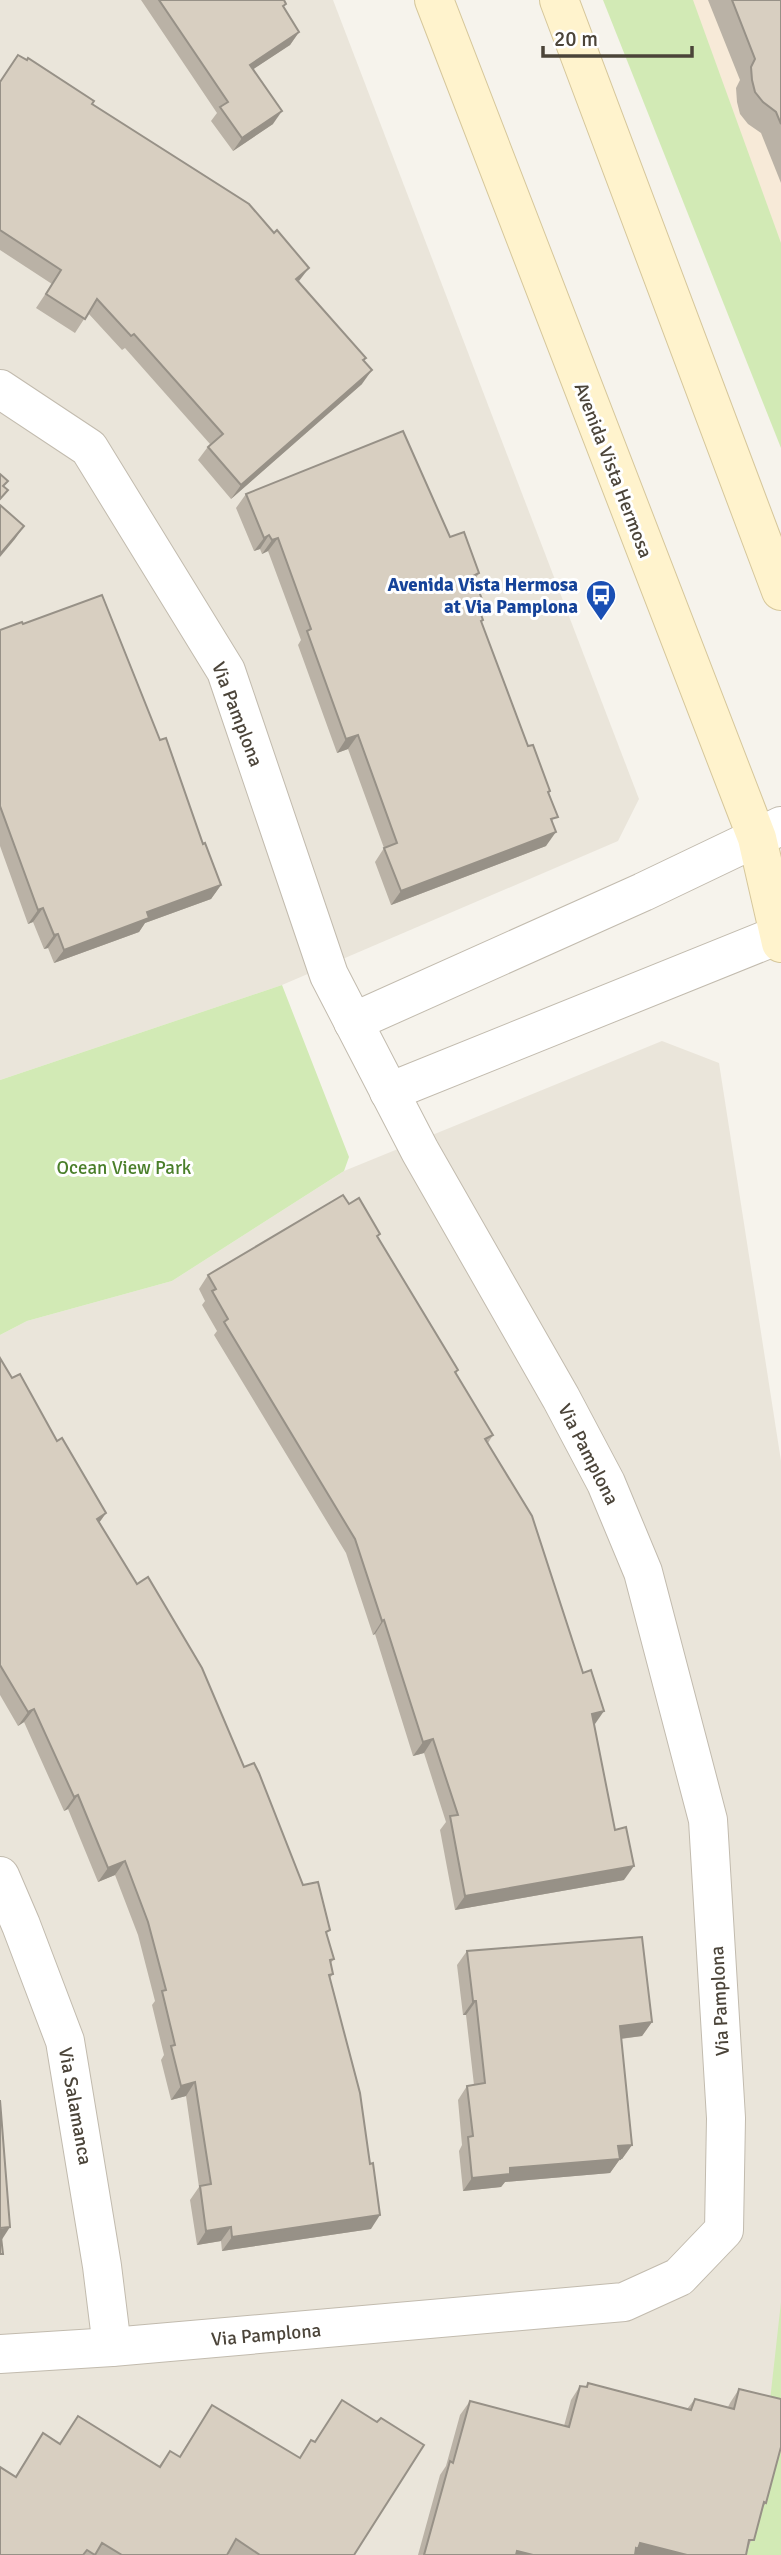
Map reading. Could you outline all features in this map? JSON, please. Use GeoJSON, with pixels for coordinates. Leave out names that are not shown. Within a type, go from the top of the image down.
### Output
{"type":"FeatureCollection","features":[{"type":"Feature","properties":{"kind":"main road","name":"Avenida Vista Hermosa"},"geometry":{"type":"LineString","coordinates":[[434,0],[769,832],[780,937]]}},
{"type":"Feature","properties":{"kind":"main road"},"geometry":{"type":"LineString","coordinates":[[559,0],[781,591]]}},
{"type":"Feature","properties":{"kind":"street","name":"Via Pamplona"},"geometry":{"type":"LineString","coordinates":[[0,389],[89,449],[226,671],[328,975],[460,1223],[561,1398],[606,1483],[643,1572],[708,1820],[726,2118],[724,2230],[679,2277],[624,2302],[112,2347],[0,2354]]}},
{"type":"Feature","properties":{"kind":"street"},"geometry":{"type":"LineString","coordinates":[[353,1022],[643,892],[769,832]]}},
{"type":"Feature","properties":{"kind":"street"},"geometry":{"type":"LineString","coordinates":[[389,1092],[780,937]]}},
{"type":"Feature","properties":{"kind":"street","name":"Via Salamanca"},"geometry":{"type":"LineString","coordinates":[[0,1876],[22,1925],[65,2041],[102,2266],[112,2347]]}},
{"type":"Feature","properties":{"kind":"shaded area"},"geometry":{"type":"Polygon","coordinates":[[[0,0],[333,0],[639,799],[618,841],[282,985],[0,1080],[0,0]]]}},
{"type":"Feature","properties":{"kind":"shaded area"},"geometry":{"type":"Polygon","coordinates":[[[665,0],[781,0],[781,297],[665,0]]]}},
{"type":"Feature","properties":{"kind":"shaded area"},"geometry":{"type":"Polygon","coordinates":[[[662,1041],[719,1063],[781,1461],[781,2555],[0,2555],[0,1335],[27,1321],[172,1281],[344,1171],[662,1041]]]}},
{"type":"Feature","properties":{"kind":"green space"},"geometry":{"type":"Polygon","coordinates":[[[603,0],[693,0],[781,243],[781,448],[603,0]]]}},
{"type":"Feature","properties":{"kind":"green space","name":"Ocean View Park"},"geometry":{"type":"Polygon","coordinates":[[[282,985],[349,1157],[344,1171],[172,1281],[27,1321],[0,1335],[0,1080],[282,985]]]}},
{"type":"Feature","properties":{"kind":"green space"},"geometry":{"type":"Polygon","coordinates":[[[781,2302],[781,2555],[746,2555],[756,2526],[781,2302]]]}},
{"type":"Feature","properties":{"kind":"building"},"geometry":{"type":"Polygon","coordinates":[[[159,0],[284,0],[286,4],[283,6],[299,32],[250,65],[282,111],[242,138],[220,107],[228,102],[159,0]]]}},
{"type":"Feature","properties":{"kind":"building"},"geometry":{"type":"Polygon","coordinates":[[[732,0],[781,0],[781,124],[776,112],[755,92],[751,67],[755,59],[732,0]]]}},
{"type":"Feature","properties":{"kind":"building"},"geometry":{"type":"Polygon","coordinates":[[[18,55],[27,60],[28,58],[94,101],[92,104],[249,204],[274,233],[277,230],[309,268],[296,279],[366,358],[363,360],[372,370],[241,485],[208,447],[223,434],[134,334],[131,336],[97,299],[85,319],[46,294],[61,270],[0,230],[0,82],[18,55]]]}},
{"type":"Feature","properties":{"kind":"building"},"geometry":{"type":"Polygon","coordinates":[[[403,431],[450,537],[464,532],[479,573],[473,576],[485,607],[479,609],[483,620],[481,621],[528,746],[533,745],[558,817],[551,819],[556,832],[401,891],[384,848],[397,843],[358,735],[346,739],[307,631],[311,629],[278,538],[272,540],[269,535],[264,538],[246,494],[403,431]]]}},
{"type":"Feature","properties":{"kind":"building"},"geometry":{"type":"Polygon","coordinates":[[[0,474],[8,481],[3,486],[8,490],[0,499],[0,474]]]}},
{"type":"Feature","properties":{"kind":"building"},"geometry":{"type":"Polygon","coordinates":[[[0,505],[24,526],[0,554],[0,505]]]}},
{"type":"Feature","properties":{"kind":"building"},"geometry":{"type":"Polygon","coordinates":[[[102,595],[160,740],[166,738],[203,844],[205,843],[221,885],[147,912],[149,918],[64,950],[58,934],[54,935],[43,908],[38,910],[0,806],[0,630],[102,595]]]}},
{"type":"Feature","properties":{"kind":"building"},"geometry":{"type":"Polygon","coordinates":[[[343,1195],[349,1204],[359,1198],[380,1234],[377,1236],[458,1370],[455,1372],[493,1435],[485,1439],[532,1516],[583,1673],[591,1670],[604,1711],[592,1714],[615,1830],[626,1827],[634,1866],[465,1896],[450,1816],[458,1815],[433,1739],[423,1742],[355,1539],[224,1322],[228,1319],[212,1291],[216,1289],[208,1275],[343,1195]]]}},
{"type":"Feature","properties":{"kind":"building"},"geometry":{"type":"Polygon","coordinates":[[[0,1358],[12,1378],[20,1374],[57,1441],[62,1438],[106,1513],[97,1519],[137,1584],[148,1577],[202,1668],[244,1767],[254,1763],[259,1773],[303,1885],[318,1882],[330,1930],[326,1932],[334,1959],[330,1960],[333,1974],[329,1975],[360,2093],[380,2215],[232,2237],[231,2227],[206,2231],[200,2186],[211,2184],[195,2082],[181,2086],[171,2046],[175,2045],[162,1991],[166,1990],[148,1922],[125,1861],[108,1868],[78,1795],[74,1797],[34,1709],[28,1712],[0,1665],[0,1358]]]}},
{"type":"Feature","properties":{"kind":"building"},"geometry":{"type":"Polygon","coordinates":[[[642,1937],[652,2022],[620,2026],[632,2145],[618,2146],[620,2159],[510,2168],[510,2174],[472,2178],[468,2137],[473,2136],[467,2086],[485,2083],[476,2001],[473,2001],[467,1951],[642,1937]]]}},
{"type":"Feature","properties":{"kind":"building"},"geometry":{"type":"Polygon","coordinates":[[[0,2100],[10,2227],[0,2228],[0,2100]]]}},
{"type":"Feature","properties":{"kind":"building"},"geometry":{"type":"Polygon","coordinates":[[[0,2228],[3,2254],[0,2254],[0,2228]]]}},
{"type":"Feature","properties":{"kind":"building"},"geometry":{"type":"Polygon","coordinates":[[[588,2383],[691,2410],[695,2399],[734,2409],[739,2389],[781,2399],[781,2447],[766,2503],[764,2502],[754,2540],[749,2540],[746,2555],[687,2555],[640,2543],[635,2555],[533,2555],[517,2551],[516,2555],[424,2555],[470,2401],[569,2427],[580,2386],[587,2387],[588,2383]]]}},
{"type":"Feature","properties":{"kind":"building"},"geometry":{"type":"Polygon","coordinates":[[[342,2400],[377,2422],[381,2418],[424,2445],[354,2555],[260,2555],[236,2539],[227,2555],[122,2555],[102,2543],[95,2555],[87,2550],[83,2555],[0,2555],[0,2467],[16,2477],[43,2433],[60,2444],[78,2416],[160,2467],[170,2451],[180,2457],[212,2405],[300,2458],[311,2440],[315,2442],[342,2400]]]}},
{"type":"Feature","properties":{"kind":"place","name":"Avenida Vista Hermosa at Via Pamplona"},"geometry":{"type":"Point","coordinates":[601,622]}}]}
